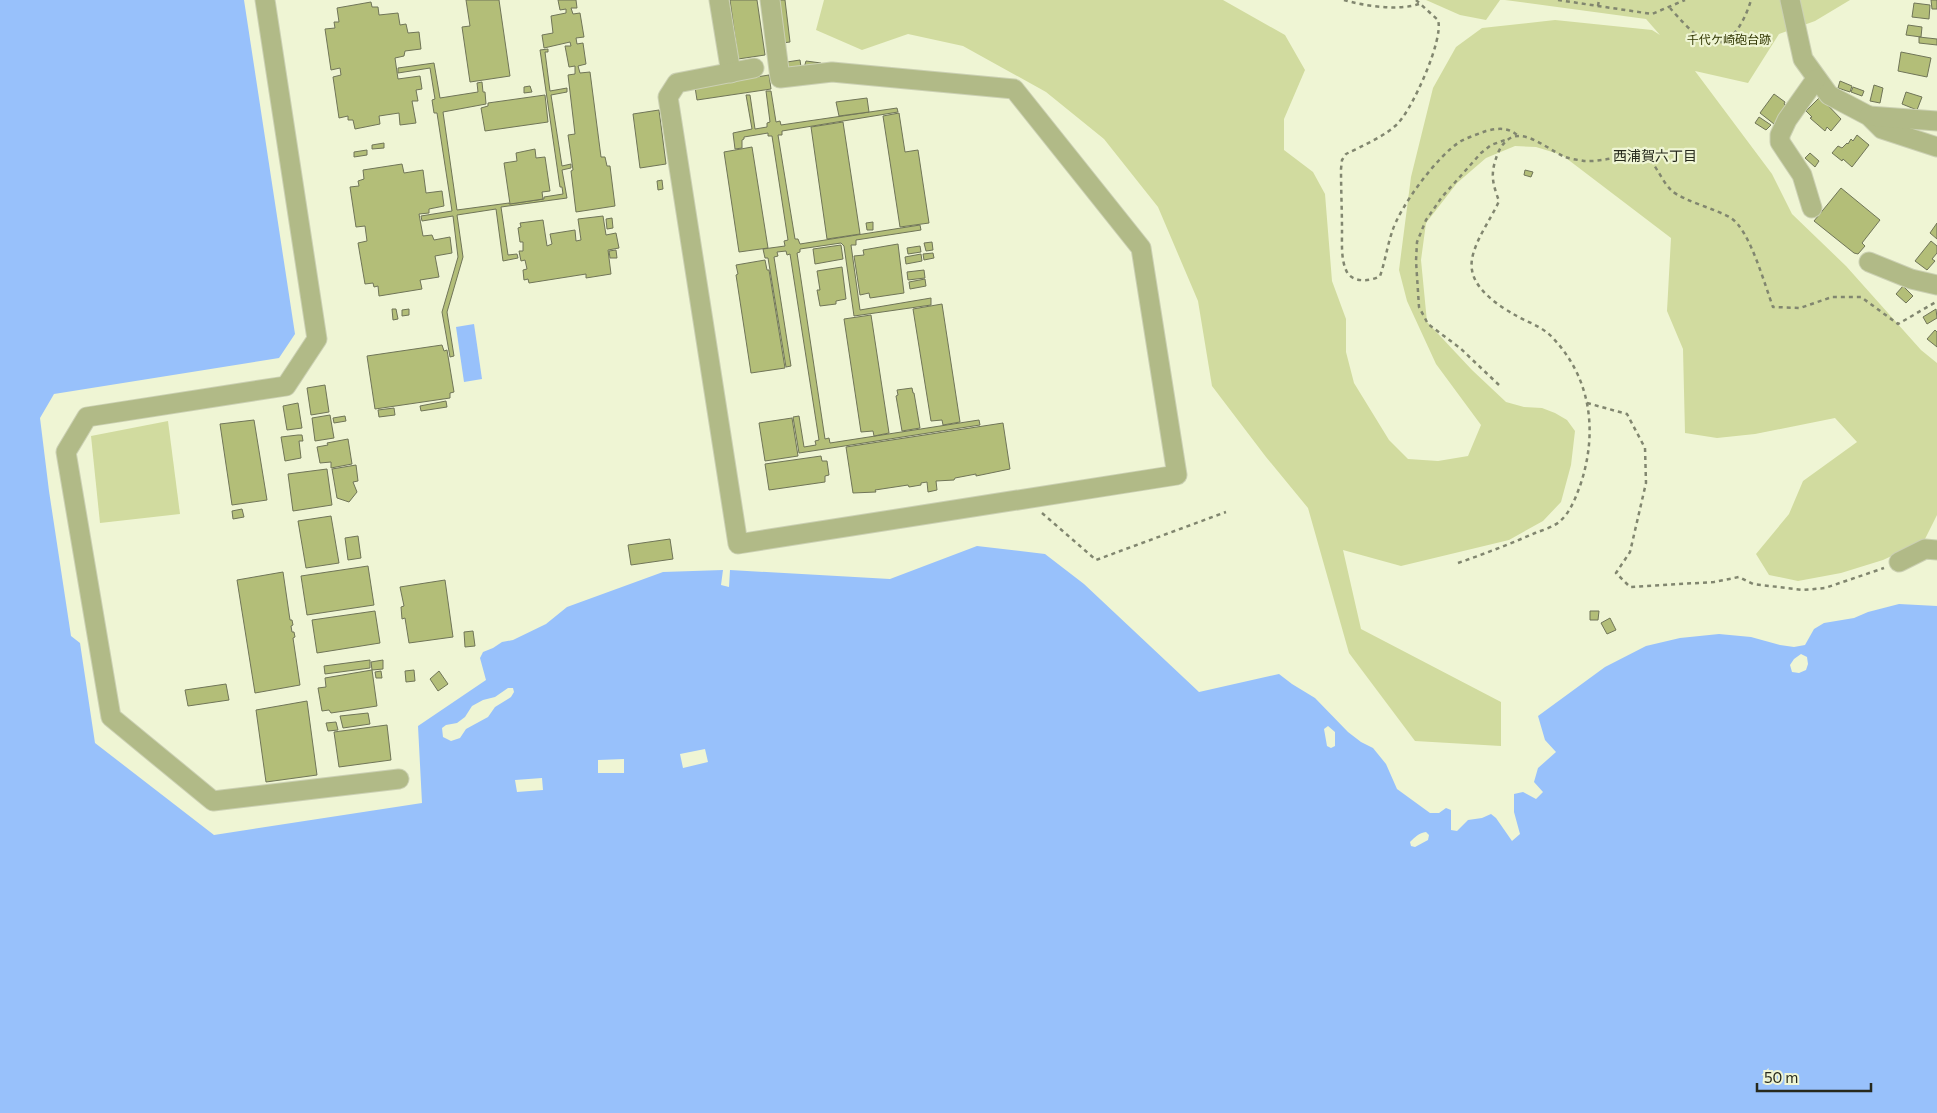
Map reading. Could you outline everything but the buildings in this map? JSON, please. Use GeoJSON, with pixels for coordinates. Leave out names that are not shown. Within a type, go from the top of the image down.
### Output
{"type":"FeatureCollection","features":[{"type":"Feature","properties":{"kind":"street"},"geometry":{"type":"LineString","coordinates":[[265,0],[317,339],[286,386],[87,417],[66,452],[99,648],[111,716],[213,801],[399,779]]}},
{"type":"Feature","properties":{"kind":"street"},"geometry":{"type":"LineString","coordinates":[[719,0],[731,73]]}},
{"type":"Feature","properties":{"kind":"street"},"geometry":{"type":"LineString","coordinates":[[754,68],[677,83],[668,97],[738,544],[1176,475],[1141,248],[1014,89],[832,72],[780,78],[770,0]]}},
{"type":"Feature","properties":{"kind":"street"},"geometry":{"type":"LineString","coordinates":[[1790,0],[1803,59],[1828,95],[1869,116],[1882,129],[1937,147]]}},
{"type":"Feature","properties":{"kind":"street"},"geometry":{"type":"LineString","coordinates":[[1812,208],[1802,175],[1780,142],[1780,135],[1787,120],[1816,79]]}},
{"type":"Feature","properties":{"kind":"street"},"geometry":{"type":"LineString","coordinates":[[1869,116],[1937,121]]}},
{"type":"Feature","properties":{"kind":"street"},"geometry":{"type":"LineString","coordinates":[[1868,262],[1911,279],[1937,285]]}},
{"type":"Feature","properties":{"kind":"street"},"geometry":{"type":"LineString","coordinates":[[1898,562],[1925,549],[1937,550]]}},
{"type":"Feature","properties":{"kind":"path"},"geometry":{"type":"LineString","coordinates":[[1344,0],[1392,7],[1410,7],[1419,4]]}},
{"type":"Feature","properties":{"kind":"path"},"geometry":{"type":"LineString","coordinates":[[1416,0],[1438,20],[1440,34],[1432,57],[1400,122],[1393,128],[1346,154],[1342,160],[1342,248],[1346,271],[1354,279],[1374,280],[1380,276],[1392,230],[1411,195],[1442,158],[1460,142],[1476,134],[1495,129],[1513,131],[1518,136]]}},
{"type":"Feature","properties":{"kind":"path"},"geometry":{"type":"LineString","coordinates":[[1558,0],[1652,14],[1685,0]]}},
{"type":"Feature","properties":{"kind":"path"},"geometry":{"type":"LineString","coordinates":[[1598,6],[1599,0]]}},
{"type":"Feature","properties":{"kind":"path"},"geometry":{"type":"LineString","coordinates":[[1669,7],[1687,26],[1708,42],[1720,42],[1732,36],[1743,24],[1751,0]]}},
{"type":"Feature","properties":{"kind":"path"},"geometry":{"type":"LineString","coordinates":[[1498,385],[1460,348],[1428,324],[1419,307],[1416,261],[1417,242],[1426,220],[1442,198],[1481,153],[1492,145],[1518,136],[1540,141],[1566,157],[1585,161],[1641,153],[1647,156],[1672,192],[1732,219],[1744,231],[1773,307],[1800,308],[1832,297],[1861,297],[1898,324],[1937,302]]}},
{"type":"Feature","properties":{"kind":"path"},"geometry":{"type":"LineString","coordinates":[[1458,563],[1493,551],[1558,522],[1568,513],[1577,496],[1588,462],[1590,421],[1587,403],[1583,388],[1567,353],[1550,335],[1538,326],[1514,314],[1491,298],[1476,283],[1472,270],[1477,243],[1500,201],[1491,173],[1499,151],[1510,139]]}},
{"type":"Feature","properties":{"kind":"path"},"geometry":{"type":"LineString","coordinates":[[1587,403],[1627,414],[1645,448],[1646,483],[1630,552],[1616,573],[1630,587],[1714,582],[1739,577],[1753,584],[1803,590],[1840,583],[1898,562]]}},
{"type":"Feature","properties":{"kind":"path"},"geometry":{"type":"LineString","coordinates":[[1026,499],[1096,560],[1226,512]]}},
{"type":"Feature","properties":{"kind":"green space","name":"千代ケ崎砲台跡"},"geometry":{"type":"Polygon","coordinates":[[[824,0],[1223,0],[1285,35],[1305,70],[1284,119],[1284,150],[1313,172],[1325,194],[1332,281],[1346,319],[1346,352],[1354,383],[1389,440],[1408,459],[1438,461],[1468,456],[1481,425],[1436,364],[1407,301],[1399,270],[1411,177],[1433,88],[1456,47],[1482,28],[1555,20],[1652,30],[1660,35],[1646,19],[1505,0],[1850,0],[1815,21],[1779,34],[1748,83],[1695,71],[1772,174],[1792,214],[1846,266],[1921,350],[1937,363],[1937,515],[1924,541],[1883,560],[1841,573],[1798,581],[1769,575],[1756,554],[1789,514],[1803,481],[1857,442],[1835,418],[1755,434],[1717,438],[1685,433],[1683,349],[1667,311],[1671,238],[1562,155],[1536,147],[1515,146],[1486,158],[1457,183],[1426,223],[1421,260],[1427,322],[1472,370],[1506,402],[1524,407],[1542,408],[1567,420],[1575,431],[1571,465],[1561,502],[1543,521],[1509,540],[1401,566],[1343,550],[1361,629],[1501,702],[1501,746],[1415,741],[1349,653],[1308,508],[1212,386],[1198,301],[1158,207],[1104,139],[1046,92],[963,46],[908,34],[862,50],[816,30],[824,0]]]}},
{"type":"Feature","properties":{"kind":"green space"},"geometry":{"type":"Polygon","coordinates":[[[1426,0],[1500,0],[1486,20],[1460,15],[1426,0]]]}},
{"type":"Feature","properties":{"kind":"green space"},"geometry":{"type":"Polygon","coordinates":[[[168,421],[180,514],[100,523],[91,436],[168,421]]]}},
{"type":"Feature","properties":{"kind":"water"},"geometry":{"type":"Polygon","coordinates":[[[0,0],[244,0],[295,334],[279,358],[54,394],[40,418],[71,636],[80,643],[95,743],[214,835],[422,803],[418,726],[486,680],[480,658],[483,652],[546,624],[567,607],[663,572],[723,570],[721,585],[729,587],[730,570],[890,579],[977,546],[1045,554],[1084,584],[1199,692],[1279,674],[1315,698],[1348,732],[1373,748],[1386,764],[1397,789],[1430,813],[1439,813],[1446,808],[1451,810],[1451,830],[1457,831],[1468,820],[1482,818],[1491,814],[1512,841],[1520,834],[1514,812],[1514,794],[1523,792],[1536,799],[1543,792],[1534,782],[1538,768],[1556,752],[1545,740],[1538,716],[1605,667],[1646,646],[1680,638],[1719,634],[1751,637],[1794,647],[1805,645],[1814,629],[1824,623],[1854,618],[1868,612],[1899,604],[1937,606],[1937,1113],[0,1113],[0,0]],[[1801,654],[1790,665],[1792,672],[1799,673],[1806,670],[1808,664],[1807,657],[1801,654]],[[508,688],[495,697],[483,700],[472,706],[465,717],[457,723],[446,725],[442,728],[443,737],[451,741],[460,738],[466,729],[488,717],[495,707],[511,697],[514,692],[513,688],[508,688]],[[1328,726],[1324,729],[1327,746],[1331,748],[1335,746],[1335,732],[1328,726]],[[705,749],[680,754],[683,768],[708,762],[705,749]],[[624,759],[598,760],[598,773],[624,773],[624,759]],[[542,778],[515,780],[517,792],[543,790],[542,778]],[[1426,832],[1421,833],[1410,842],[1411,846],[1415,847],[1428,840],[1429,835],[1426,832]]]}},
{"type":"Feature","properties":{"kind":"water"},"geometry":{"type":"Polygon","coordinates":[[[474,324],[482,379],[464,382],[456,327],[474,324]]]}},
{"type":"Feature","properties":{"kind":"district","name":"西浦賀六丁目"},"geometry":{"type":"Point","coordinates":[1655,155]}}]}
